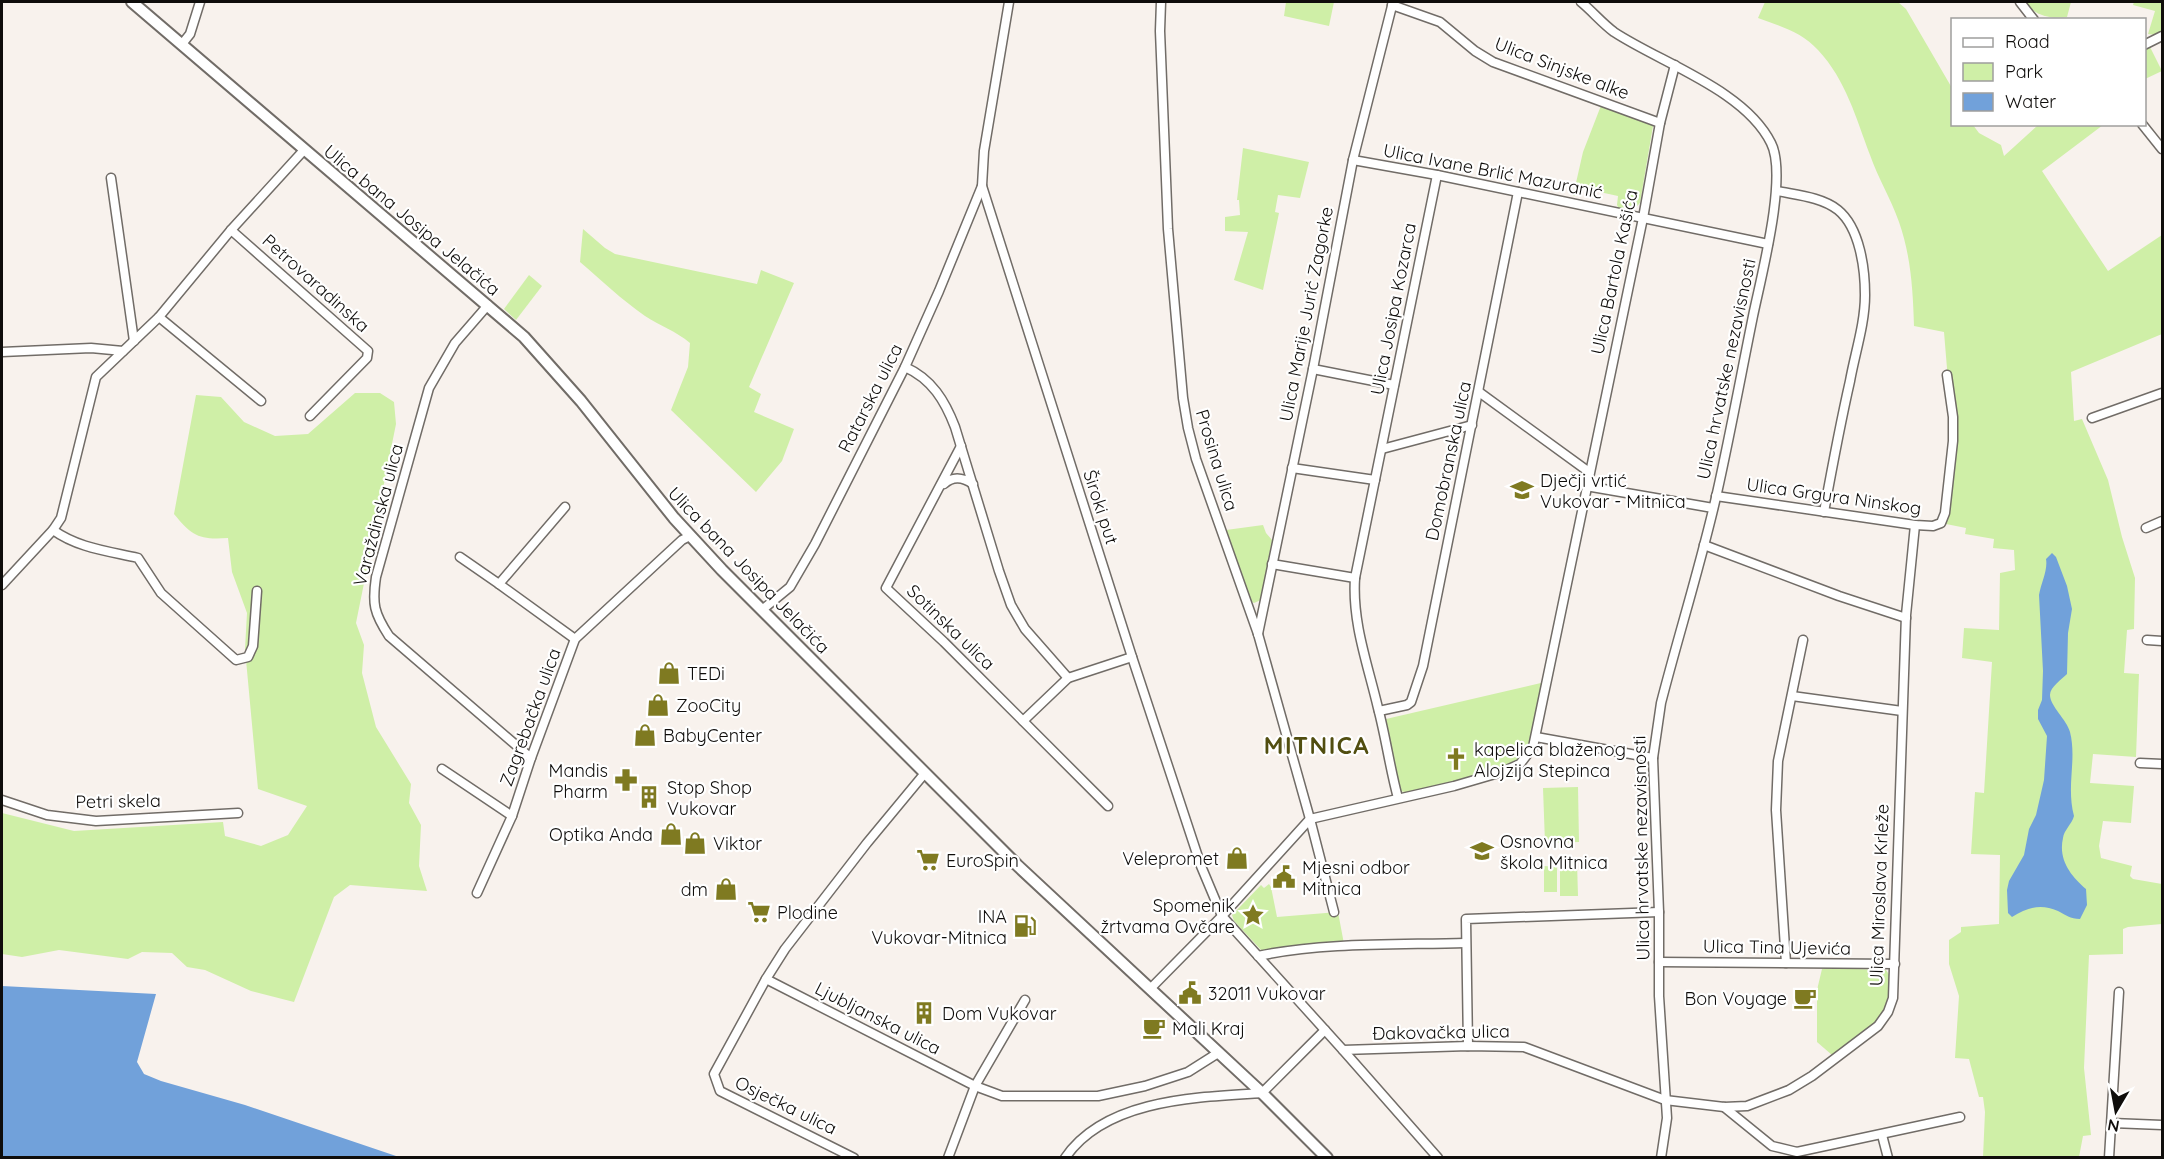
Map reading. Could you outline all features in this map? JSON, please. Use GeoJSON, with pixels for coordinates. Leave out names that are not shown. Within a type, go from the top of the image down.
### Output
{"type":"FeatureCollection","features":[{"type":"Feature","properties":{"kind":"main road","name":"Ulica bana Josipa Jelačića"},"geometry":{"type":"LineString","coordinates":[[132,2],[524,337],[562,377],[690,536],[1017,865],[1262,1093],[1327,1158]]}},
{"type":"Feature","properties":{"kind":"street"},"geometry":{"type":"LineString","coordinates":[[182,44],[190,34],[200,2]]}},
{"type":"Feature","properties":{"kind":"street","name":"Široki put"},"geometry":{"type":"LineString","coordinates":[[1009,2],[984,152],[982,186],[1201,866],[1222,916],[1258,956]]}},
{"type":"Feature","properties":{"kind":"street","name":"Prosina ulica"},"geometry":{"type":"LineString","coordinates":[[1161,2],[1161,65],[1168,229],[1183,398],[1196,459],[1258,634],[1334,912]]}},
{"type":"Feature","properties":{"kind":"street","name":"Ulica hrvatske nezavisnosti"},"geometry":{"type":"LineString","coordinates":[[1581,2],[1614,31],[1675,65],[1743,108],[1772,143],[1777,191],[1716,496],[1661,703],[1653,758],[1659,912],[1659,996],[1667,1118],[1661,1158]]}},
{"type":"Feature","properties":{"kind":"street"},"geometry":{"type":"LineString","coordinates":[[2020,2],[2032,18]]}},
{"type":"Feature","properties":{"kind":"street","name":"Ulica Marije Jurić Zagorke"},"geometry":{"type":"LineString","coordinates":[[1258,634],[1313,369],[1353,160],[1392,3]]}},
{"type":"Feature","properties":{"kind":"street","name":"Ulica Sinjske alke"},"geometry":{"type":"LineString","coordinates":[[1392,3],[1440,22],[1475,51],[1493,62],[1660,123]]}},
{"type":"Feature","properties":{"kind":"street"},"geometry":{"type":"LineString","coordinates":[[2146,44],[2163,36]]}},
{"type":"Feature","properties":{"kind":"street","name":"Ulica Bartola Kašića"},"geometry":{"type":"LineString","coordinates":[[1310,819],[1479,779],[1513,768],[1527,757],[1536,737],[1643,218],[1660,123],[1675,65]]}},
{"type":"Feature","properties":{"kind":"street"},"geometry":{"type":"LineString","coordinates":[[2144,126],[2163,149]]}},
{"type":"Feature","properties":{"kind":"street"},"geometry":{"type":"LineString","coordinates":[[2,585],[53,530],[61,518],[96,377],[159,317],[231,230],[304,150]]}},
{"type":"Feature","properties":{"kind":"street","name":"Ulica Ivane Brlić Mazuranić"},"geometry":{"type":"LineString","coordinates":[[1353,160],[1437,175],[1768,244]]}},
{"type":"Feature","properties":{"kind":"street","name":"Ulica Josipa Kozarca"},"geometry":{"type":"LineString","coordinates":[[1398,798],[1358,630],[1354,599],[1355,578],[1437,175]]}},
{"type":"Feature","properties":{"kind":"street"},"geometry":{"type":"LineString","coordinates":[[111,178],[134,341]]}},
{"type":"Feature","properties":{"kind":"street","name":"Ratarska ulica"},"geometry":{"type":"LineString","coordinates":[[762,609],[790,588],[800,572],[906,367],[982,186]]}},
{"type":"Feature","properties":{"kind":"street"},"geometry":{"type":"LineString","coordinates":[[1777,191],[1814,199],[1837,209],[1846,219],[1854,235],[1863,271],[1865,296],[1860,335],[1824,512]]}},
{"type":"Feature","properties":{"kind":"street","name":"Domobranska ulica"},"geometry":{"type":"LineString","coordinates":[[1379,711],[1407,705],[1414,698],[1431,630],[1518,192]]}},
{"type":"Feature","properties":{"kind":"street","name":"Petrovaradinska"},"geometry":{"type":"LineString","coordinates":[[231,230],[368,351],[368,358],[310,416]]}},
{"type":"Feature","properties":{"kind":"street","name":"Varaždinska ulica"},"geometry":{"type":"LineString","coordinates":[[488,305],[455,343],[429,388],[376,577],[372,599],[379,621],[389,636],[531,758]]}},
{"type":"Feature","properties":{"kind":"street"},"geometry":{"type":"LineString","coordinates":[[159,317],[261,401]]}},
{"type":"Feature","properties":{"kind":"street"},"geometry":{"type":"LineString","coordinates":[[2,352],[91,348],[123,351]]}},
{"type":"Feature","properties":{"kind":"street"},"geometry":{"type":"LineString","coordinates":[[906,367],[928,381],[949,411],[999,571],[1017,616],[1043,651],[1068,678]]}},
{"type":"Feature","properties":{"kind":"street"},"geometry":{"type":"LineString","coordinates":[[1313,369],[1394,385]]}},
{"type":"Feature","properties":{"kind":"street","name":"Ulica Grgura Ninskog"},"geometry":{"type":"LineString","coordinates":[[1716,496],[1915,525],[1933,526],[1941,523],[1945,513],[1953,441],[1953,417],[1947,375]]}},
{"type":"Feature","properties":{"kind":"street"},"geometry":{"type":"LineString","coordinates":[[1479,392],[1589,472]]}},
{"type":"Feature","properties":{"kind":"street"},"geometry":{"type":"LineString","coordinates":[[2092,418],[2163,393]]}},
{"type":"Feature","properties":{"kind":"street"},"geometry":{"type":"LineString","coordinates":[[1382,449],[1472,425]]}},
{"type":"Feature","properties":{"kind":"street","name":"Sotinska ulica"},"geometry":{"type":"LineString","coordinates":[[961,446],[886,588],[944,642],[1108,806]]}},
{"type":"Feature","properties":{"kind":"street"},"geometry":{"type":"LineString","coordinates":[[1292,468],[1376,480]]}},
{"type":"Feature","properties":{"kind":"street"},"geometry":{"type":"LineString","coordinates":[[941,487],[951,479],[959,477],[973,484]]}},
{"type":"Feature","properties":{"kind":"street"},"geometry":{"type":"LineString","coordinates":[[1586,486],[1713,508]]}},
{"type":"Feature","properties":{"kind":"street"},"geometry":{"type":"LineString","coordinates":[[499,584],[565,507]]}},
{"type":"Feature","properties":{"kind":"street"},"geometry":{"type":"LineString","coordinates":[[2146,528],[2163,521]]}},
{"type":"Feature","properties":{"kind":"street","name":"Ulica Miroslava Krleže"},"geometry":{"type":"LineString","coordinates":[[1665,1100],[1724,1107],[1747,1106],[1789,1090],[1812,1076],[1878,1026],[1888,1012],[1893,998],[1895,964],[1906,618],[1915,525]]}},
{"type":"Feature","properties":{"kind":"street"},"geometry":{"type":"LineString","coordinates":[[53,530],[67,540],[80,545],[138,558],[161,593],[236,660],[248,657],[254,646],[256,591]]}},
{"type":"Feature","properties":{"kind":"street","name":"Zagrebačka ulica"},"geometry":{"type":"LineString","coordinates":[[477,893],[512,816],[575,639],[682,540],[690,536]]}},
{"type":"Feature","properties":{"kind":"street"},"geometry":{"type":"LineString","coordinates":[[1704,544],[1839,596],[1906,618]]}},
{"type":"Feature","properties":{"kind":"street"},"geometry":{"type":"LineString","coordinates":[[460,557],[575,639]]}},
{"type":"Feature","properties":{"kind":"street"},"geometry":{"type":"LineString","coordinates":[[1272,564],[1355,578]]}},
{"type":"Feature","properties":{"kind":"street"},"geometry":{"type":"LineString","coordinates":[[1786,963],[1776,810],[1778,760],[1803,640]]}},
{"type":"Feature","properties":{"kind":"street"},"geometry":{"type":"LineString","coordinates":[[2147,640],[2163,641]]}},
{"type":"Feature","properties":{"kind":"street"},"geometry":{"type":"LineString","coordinates":[[1023,721],[1068,678],[1132,657]]}},
{"type":"Feature","properties":{"kind":"street"},"geometry":{"type":"LineString","coordinates":[[1792,696],[1902,711]]}},
{"type":"Feature","properties":{"kind":"street"},"geometry":{"type":"LineString","coordinates":[[1536,737],[1653,758]]}},
{"type":"Feature","properties":{"kind":"street"},"geometry":{"type":"LineString","coordinates":[[2140,763],[2163,764]]}},
{"type":"Feature","properties":{"kind":"street","name":"Zagrebačka ulica"},"geometry":{"type":"LineString","coordinates":[[442,769],[512,816]]}},
{"type":"Feature","properties":{"kind":"street","name":"Osječka ulica"},"geometry":{"type":"LineString","coordinates":[[854,1158],[720,1091],[714,1074],[784,950],[925,773]]}},
{"type":"Feature","properties":{"kind":"street","name":"Petri skela"},"geometry":{"type":"LineString","coordinates":[[2,800],[47,815],[96,821],[238,813]]}},
{"type":"Feature","properties":{"kind":"street"},"geometry":{"type":"LineString","coordinates":[[1150,989],[1222,916],[1310,819]]}},
{"type":"Feature","properties":{"kind":"street"},"geometry":{"type":"LineString","coordinates":[[1468,1046],[1466,919],[1659,912]]}},
{"type":"Feature","properties":{"kind":"street"},"geometry":{"type":"LineString","coordinates":[[1258,956],[1277,952],[1347,947],[1465,943]]}},
{"type":"Feature","properties":{"kind":"street"},"geometry":{"type":"LineString","coordinates":[[1258,956],[1438,1158]]}},
{"type":"Feature","properties":{"kind":"street","name":"Ulica Tina Ujevića"},"geometry":{"type":"LineString","coordinates":[[1659,962],[1895,964]]}},
{"type":"Feature","properties":{"kind":"street","name":"Ljubljanska ulica"},"geometry":{"type":"LineString","coordinates":[[766,979],[975,1086],[1002,1096],[1098,1096],[1145,1086],[1188,1072],[1218,1053]]}},
{"type":"Feature","properties":{"kind":"street"},"geometry":{"type":"LineString","coordinates":[[2109,1158],[2119,992]]}},
{"type":"Feature","properties":{"kind":"street"},"geometry":{"type":"LineString","coordinates":[[948,1158],[975,1086],[1025,1000]]}},
{"type":"Feature","properties":{"kind":"street"},"geometry":{"type":"LineString","coordinates":[[1065,1158],[1073,1145],[1085,1134],[1129,1112],[1199,1097],[1262,1093],[1325,1030]]}},
{"type":"Feature","properties":{"kind":"street","name":"Đakovačka ulica"},"geometry":{"type":"LineString","coordinates":[[1343,1050],[1468,1046],[1524,1047],[1665,1100]]}},
{"type":"Feature","properties":{"kind":"street"},"geometry":{"type":"LineString","coordinates":[[1724,1107],[1772,1146],[1797,1152],[1960,1117]]}},
{"type":"Feature","properties":{"kind":"street"},"geometry":{"type":"LineString","coordinates":[[2112,1123],[2163,1125]]}},
{"type":"Feature","properties":{"kind":"street"},"geometry":{"type":"LineString","coordinates":[[1882,1135],[1888,1158]]}},
{"type":"Feature","properties":{"kind":"green space"},"geometry":{"type":"Polygon","coordinates":[[[1286,2],[1334,2],[1329,26],[1284,16],[1286,2]]]}},
{"type":"Feature","properties":{"kind":"green space"},"geometry":{"type":"Polygon","coordinates":[[[1765,2],[1898,2],[1906,9],[1951,86],[1951,126],[1974,126],[1979,133],[2001,145],[2004,156],[2037,126],[2102,126],[2042,171],[2108,271],[2162,235],[2162,334],[2071,372],[2074,421],[2082,419],[2108,480],[2135,578],[2134,629],[2127,630],[2124,673],[2139,674],[2136,757],[2093,754],[2090,783],[2134,786],[2131,823],[2103,821],[2099,846],[2101,858],[2132,866],[2130,876],[2133,879],[2162,884],[2162,924],[2123,929],[2123,954],[2089,955],[2084,1068],[2091,1135],[2083,1136],[2079,1157],[1983,1157],[1985,1112],[1983,1097],[1979,1097],[1969,1059],[1955,1058],[1959,996],[1949,964],[1949,940],[1961,932],[1961,927],[1999,924],[2000,855],[1971,854],[1975,792],[1984,793],[1992,662],[1962,658],[1964,628],[1999,630],[2000,573],[2015,570],[2014,550],[1993,548],[1994,539],[1965,534],[1966,528],[1941,523],[1953,441],[1944,332],[1914,326],[1911,274],[1903,235],[1896,213],[1873,164],[1855,113],[1836,74],[1812,44],[1790,30],[1758,18],[1765,2]]]}},
{"type":"Feature","properties":{"kind":"green space"},"geometry":{"type":"Polygon","coordinates":[[[2025,2],[2071,2],[2067,17],[2061,18],[2049,17],[2033,11],[2025,2]]]}},
{"type":"Feature","properties":{"kind":"green space"},"geometry":{"type":"Polygon","coordinates":[[[2134,2],[2162,2],[2162,36],[2148,34],[2155,11],[2133,5],[2134,2]]]}},
{"type":"Feature","properties":{"kind":"green space"},"geometry":{"type":"Polygon","coordinates":[[[2148,43],[2162,71],[2146,79],[2146,44],[2148,43]]]}},
{"type":"Feature","properties":{"kind":"green space"},"geometry":{"type":"Polygon","coordinates":[[[1602,103],[1651,123],[1653,126],[1640,203],[1633,210],[1619,209],[1618,196],[1581,188],[1579,195],[1573,196],[1583,152],[1602,103]]]}},
{"type":"Feature","properties":{"kind":"green space"},"geometry":{"type":"Polygon","coordinates":[[[1243,148],[1309,162],[1300,198],[1278,195],[1275,212],[1279,213],[1263,290],[1234,280],[1248,232],[1225,231],[1225,217],[1240,215],[1239,200],[1237,200],[1243,148]]]}},
{"type":"Feature","properties":{"kind":"green space"},"geometry":{"type":"Polygon","coordinates":[[[583,229],[615,254],[757,284],[761,270],[794,283],[749,387],[761,394],[754,412],[794,429],[782,461],[756,492],[671,410],[688,367],[690,343],[636,310],[580,262],[583,229]]]}},
{"type":"Feature","properties":{"kind":"green space"},"geometry":{"type":"Polygon","coordinates":[[[529,275],[542,286],[516,320],[504,309],[529,275]]]}},
{"type":"Feature","properties":{"kind":"green space"},"geometry":{"type":"Polygon","coordinates":[[[355,393],[380,393],[394,402],[396,424],[356,623],[364,645],[362,673],[376,727],[411,784],[409,803],[421,825],[419,866],[427,891],[350,885],[334,897],[294,1002],[251,991],[205,970],[187,967],[172,953],[142,952],[128,959],[59,950],[22,957],[2,954],[2,813],[74,831],[223,822],[225,836],[261,846],[288,835],[307,806],[258,789],[245,649],[247,613],[232,572],[228,538],[197,535],[191,532],[174,514],[196,395],[221,397],[244,422],[275,436],[308,434],[355,393]]]}},
{"type":"Feature","properties":{"kind":"green space"},"geometry":{"type":"Polygon","coordinates":[[[1263,525],[1272,540],[1261,600],[1254,603],[1251,601],[1226,530],[1263,525]]]}},
{"type":"Feature","properties":{"kind":"green space"},"geometry":{"type":"Polygon","coordinates":[[[1545,682],[1532,743],[1517,763],[1502,770],[1409,793],[1400,791],[1386,719],[1545,682]]]}},
{"type":"Feature","properties":{"kind":"green space"},"geometry":{"type":"Polygon","coordinates":[[[1578,787],[1579,842],[1545,843],[1543,788],[1578,787]]]}},
{"type":"Feature","properties":{"kind":"green space"},"geometry":{"type":"Polygon","coordinates":[[[1560,862],[1577,862],[1578,896],[1560,896],[1560,862]]]}},
{"type":"Feature","properties":{"kind":"green space"},"geometry":{"type":"Polygon","coordinates":[[[1544,866],[1557,867],[1557,892],[1544,892],[1544,866]]]}},
{"type":"Feature","properties":{"kind":"green space"},"geometry":{"type":"Polygon","coordinates":[[[1269,884],[1277,917],[1338,912],[1344,944],[1262,951],[1234,921],[1232,915],[1261,885],[1264,888],[1269,884]]]}},
{"type":"Feature","properties":{"kind":"green space"},"geometry":{"type":"Polygon","coordinates":[[[1822,969],[1886,970],[1890,976],[1886,1005],[1881,1015],[1865,1032],[1832,1055],[1817,1042],[1817,990],[1822,969]]]}},
{"type":"Feature","properties":{"kind":"water"},"geometry":{"type":"Polygon","coordinates":[[[2052,553],[2056,557],[2067,586],[2072,609],[2068,633],[2067,674],[2054,686],[2050,695],[2068,727],[2072,742],[2071,794],[2074,816],[2064,835],[2062,853],[2075,879],[2086,889],[2087,905],[2080,919],[2071,918],[2045,907],[2028,909],[2012,917],[2008,913],[2009,881],[2024,855],[2029,829],[2036,815],[2044,780],[2047,736],[2038,719],[2038,710],[2042,700],[2043,671],[2039,595],[2046,559],[2052,553]]]}},
{"type":"Feature","properties":{"kind":"water"},"geometry":{"type":"Polygon","coordinates":[[[2,986],[156,994],[137,1062],[144,1074],[399,1157],[2,1157],[2,986]]]}},
{"type":"Feature","properties":{"kind":"place","name":"Dječji vrtić Vukovar - Mitnica"},"geometry":{"type":"Point","coordinates":[1522,490]}},
{"type":"Feature","properties":{"kind":"place","name":"TEDi"},"geometry":{"type":"Point","coordinates":[669,673]}},
{"type":"Feature","properties":{"kind":"place","name":"ZooCity"},"geometry":{"type":"Point","coordinates":[658,705]}},
{"type":"Feature","properties":{"kind":"place","name":"BabyCenter"},"geometry":{"type":"Point","coordinates":[645,735]}},
{"type":"Feature","properties":{"kind":"place","name":"kapelica blaženog Alojzija Stepinca"},"geometry":{"type":"Point","coordinates":[1456,759]}},
{"type":"Feature","properties":{"kind":"place","name":"Mandis Pharm"},"geometry":{"type":"Point","coordinates":[626,780]}},
{"type":"Feature","properties":{"kind":"place","name":"Stop Shop Vukovar"},"geometry":{"type":"Point","coordinates":[649,797]}},
{"type":"Feature","properties":{"kind":"place","name":"Optika Anda"},"geometry":{"type":"Point","coordinates":[671,834]}},
{"type":"Feature","properties":{"kind":"place","name":"Viktor"},"geometry":{"type":"Point","coordinates":[695,843]}},
{"type":"Feature","properties":{"kind":"place","name":"Osnovna škola Mitnica"},"geometry":{"type":"Point","coordinates":[1482,851]}},
{"type":"Feature","properties":{"kind":"place","name":"Velepromet"},"geometry":{"type":"Point","coordinates":[1237,858]}},
{"type":"Feature","properties":{"kind":"place","name":"EuroSpin"},"geometry":{"type":"Point","coordinates":[928,860]}},
{"type":"Feature","properties":{"kind":"place","name":"Mjesni odbor Mitnica"},"geometry":{"type":"Point","coordinates":[1284,877]}},
{"type":"Feature","properties":{"kind":"place","name":"dm"},"geometry":{"type":"Point","coordinates":[726,889]}},
{"type":"Feature","properties":{"kind":"place","name":"Plodine"},"geometry":{"type":"Point","coordinates":[759,912]}},
{"type":"Feature","properties":{"kind":"place","name":"Spomenik žrtvama Ovčare"},"geometry":{"type":"Point","coordinates":[1253,915]}},
{"type":"Feature","properties":{"kind":"place","name":"INA Vukovar-Mitnica"},"geometry":{"type":"Point","coordinates":[1025,926]}},
{"type":"Feature","properties":{"kind":"place","name":"32011 Vukovar"},"geometry":{"type":"Point","coordinates":[1190,993]}},
{"type":"Feature","properties":{"kind":"place","name":"Bon Voyage"},"geometry":{"type":"Point","coordinates":[1805,998]}},
{"type":"Feature","properties":{"kind":"place","name":"Dom Vukovar"},"geometry":{"type":"Point","coordinates":[924,1013]}},
{"type":"Feature","properties":{"kind":"place","name":"Mali Kraj"},"geometry":{"type":"Point","coordinates":[1154,1028]}},
{"type":"Feature","properties":{"kind":"district","name":"MITNICA"},"geometry":{"type":"Point","coordinates":[1317,745]}}]}
